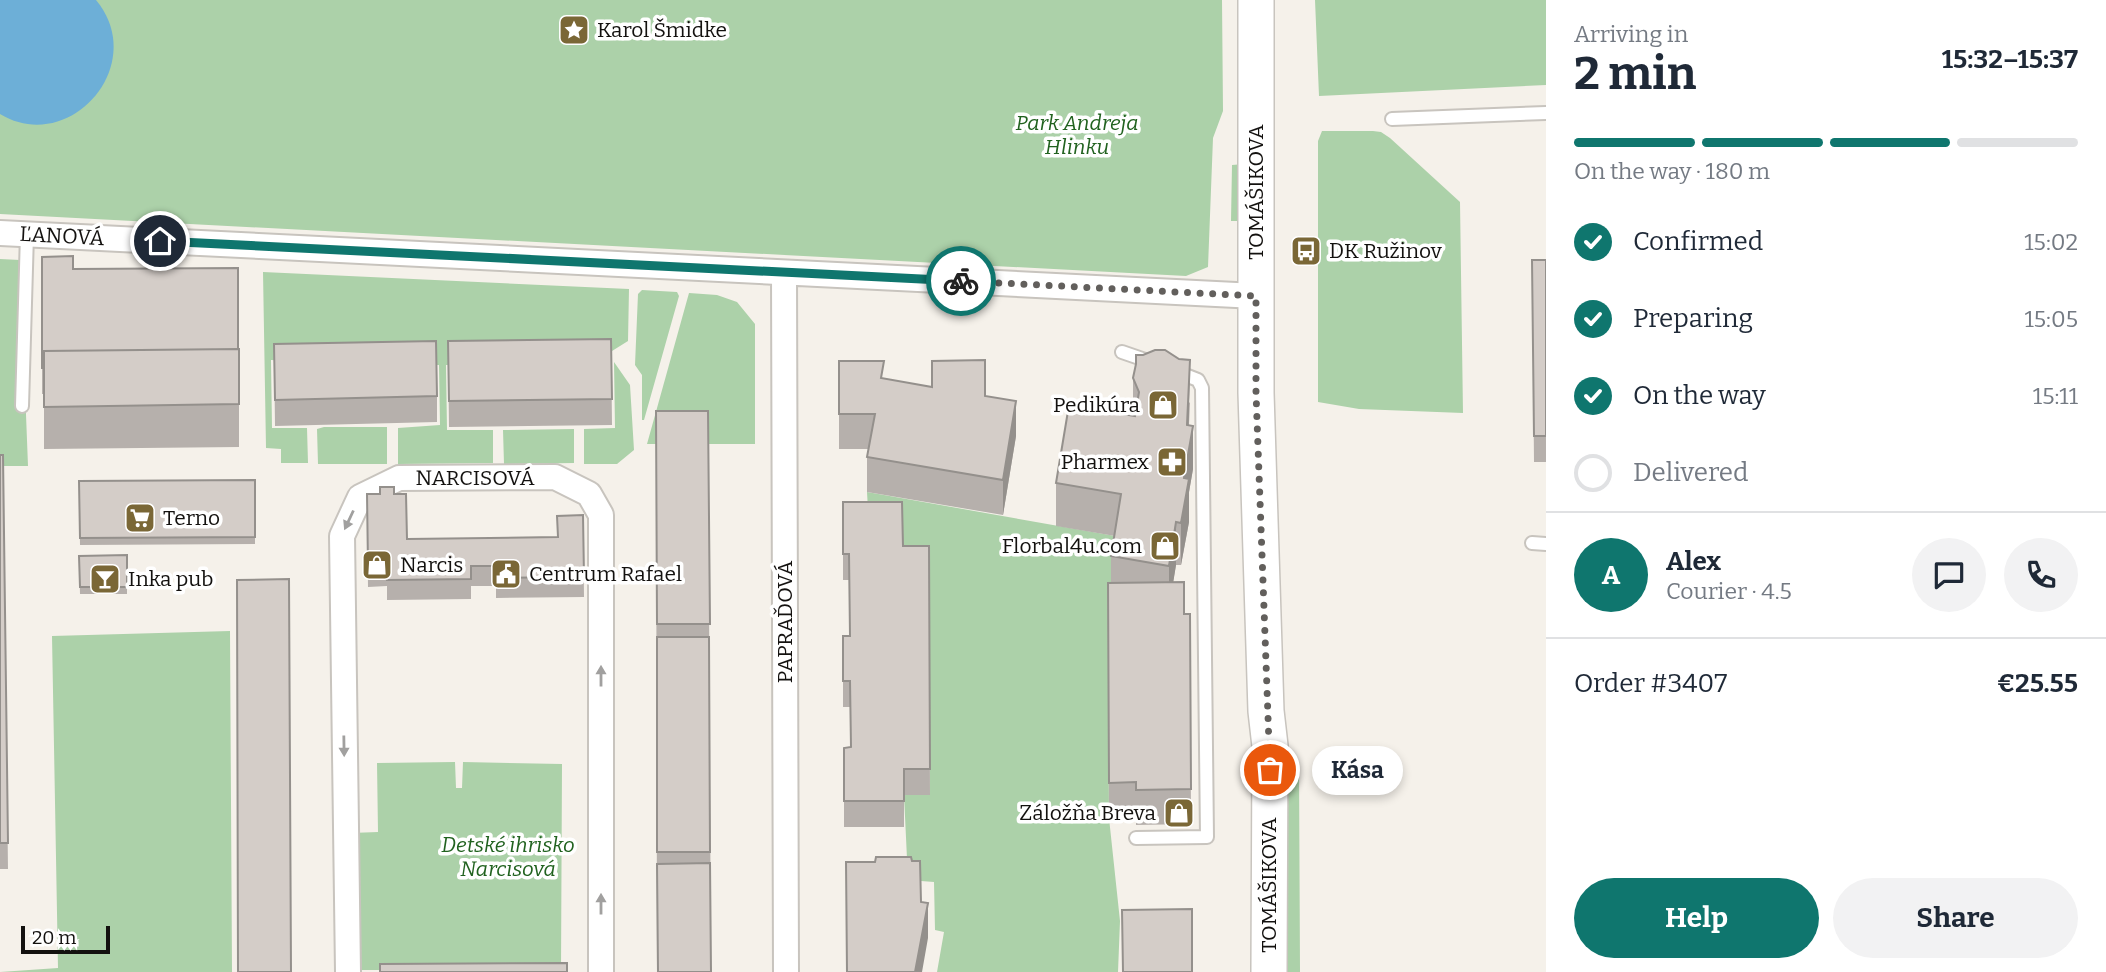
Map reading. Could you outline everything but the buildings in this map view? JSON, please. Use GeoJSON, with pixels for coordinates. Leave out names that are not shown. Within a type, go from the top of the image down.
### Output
{"type":"FeatureCollection","features":[{"type":"Feature","properties":{"kind":"main road","name":"TOMÁŠIKOVA"},"geometry":{"type":"LineString","coordinates":[[1256,0],[1256,393],[1266,711],[1270,746],[1269,972]]}},
{"type":"Feature","properties":{"kind":"street","name":"ĽANOVÁ"},"geometry":{"type":"LineString","coordinates":[[0,233],[1256,296]]}},
{"type":"Feature","properties":{"kind":"street","name":"PAPRAĎOVÁ"},"geometry":{"type":"LineString","coordinates":[[784,273],[786,972]]}},
{"type":"Feature","properties":{"kind":"street","name":"NARCISOVÁ"},"geometry":{"type":"LineString","coordinates":[[348,972],[342,536],[359,497],[399,478],[555,477],[589,494],[601,515],[601,972]]}},
{"type":"Feature","properties":{"kind":"lane"},"geometry":{"type":"LineString","coordinates":[[1392,120],[1546,113]]}},
{"type":"Feature","properties":{"kind":"lane"},"geometry":{"type":"LineString","coordinates":[[22,406],[27,234]]}},
{"type":"Feature","properties":{"kind":"lane"},"geometry":{"type":"LineString","coordinates":[[1122,352],[1198,380],[1202,388],[1206,837],[1136,838]]}},
{"type":"Feature","properties":{"kind":"green space","name":"Park Andreja Hlinku"},"geometry":{"type":"Polygon","coordinates":[[[0,0],[1222,0],[1223,111],[1213,138],[1208,267],[1186,276],[0,214],[0,0]]]}},
{"type":"Feature","properties":{"kind":"green space"},"geometry":{"type":"Polygon","coordinates":[[[1315,0],[1546,0],[1546,85],[1319,96],[1315,0]]]}},
{"type":"Feature","properties":{"kind":"green space"},"geometry":{"type":"Polygon","coordinates":[[[1322,131],[1381,132],[1460,202],[1463,413],[1359,409],[1318,402],[1318,141],[1322,131]]]}},
{"type":"Feature","properties":{"kind":"green space"},"geometry":{"type":"Polygon","coordinates":[[[1244,164],[1244,221],[1231,221],[1232,165],[1244,164]]]}},
{"type":"Feature","properties":{"kind":"green space"},"geometry":{"type":"Polygon","coordinates":[[[0,259],[20,260],[28,466],[0,466],[0,259]]]}},
{"type":"Feature","properties":{"kind":"green space"},"geometry":{"type":"Polygon","coordinates":[[[263,272],[629,289],[628,341],[612,351],[612,363],[446,365],[447,430],[493,430],[493,463],[398,464],[398,428],[440,425],[439,365],[271,360],[272,428],[307,428],[308,463],[281,463],[281,449],[266,448],[263,272]]]}},
{"type":"Feature","properties":{"kind":"green space"},"geometry":{"type":"Polygon","coordinates":[[[642,290],[677,292],[679,296],[644,420],[642,375],[635,365],[638,294],[642,290]]]}},
{"type":"Feature","properties":{"kind":"green space"},"geometry":{"type":"Polygon","coordinates":[[[689,293],[717,295],[737,302],[755,324],[755,444],[647,444],[689,293]]]}},
{"type":"Feature","properties":{"kind":"green space"},"geometry":{"type":"Polygon","coordinates":[[[614,362],[630,385],[634,450],[617,464],[584,464],[584,429],[615,428],[614,362]]]}},
{"type":"Feature","properties":{"kind":"green space"},"geometry":{"type":"Polygon","coordinates":[[[387,427],[387,464],[318,464],[317,429],[387,427]]]}},
{"type":"Feature","properties":{"kind":"green space"},"geometry":{"type":"Polygon","coordinates":[[[574,429],[574,463],[504,464],[503,430],[574,429]]]}},
{"type":"Feature","properties":{"kind":"green space"},"geometry":{"type":"Polygon","coordinates":[[[867,492],[1121,537],[1108,618],[1109,818],[1120,921],[1118,972],[937,972],[944,932],[935,930],[934,882],[908,880],[904,795],[930,794],[929,573],[869,528],[867,492]]]}},
{"type":"Feature","properties":{"kind":"green space"},"geometry":{"type":"Polygon","coordinates":[[[230,631],[232,972],[0,972],[58,968],[52,636],[230,631]]]}},
{"type":"Feature","properties":{"kind":"green space","name":"Detské ihrisko Narcisová"},"geometry":{"type":"Polygon","coordinates":[[[455,762],[456,788],[462,788],[463,762],[562,764],[561,970],[354,970],[351,833],[378,832],[377,763],[455,762]]]}},
{"type":"Feature","properties":{"kind":"green space"},"geometry":{"type":"Polygon","coordinates":[[[1286,764],[1299,764],[1300,972],[1287,972],[1286,764]]]}},
{"type":"Feature","properties":{"kind":"water"},"geometry":{"type":"Polygon","coordinates":[[[0,0],[96,0],[110,25],[113,51],[108,76],[94,97],[75,114],[52,123],[26,124],[0,114],[0,0]]]}},
{"type":"Feature","properties":{"kind":"way so far"},"geometry":{"type":"LineString","coordinates":[[961,281],[1256,296],[1256,393],[1270,770]]}},
{"type":"Feature","properties":{"kind":"place","name":"Karol Šmidke"},"geometry":{"type":"Point","coordinates":[574,30]}},
{"type":"Feature","properties":{"kind":"place","name":"DK Ružinov"},"geometry":{"type":"Point","coordinates":[1306,251]}},
{"type":"Feature","properties":{"kind":"place","name":"Pedikúra"},"geometry":{"type":"Point","coordinates":[1163,405]}},
{"type":"Feature","properties":{"kind":"place","name":"Pharmex"},"geometry":{"type":"Point","coordinates":[1172,462]}},
{"type":"Feature","properties":{"kind":"place","name":"Terno"},"geometry":{"type":"Point","coordinates":[140,518]}},
{"type":"Feature","properties":{"kind":"place","name":"Florbal4u.com"},"geometry":{"type":"Point","coordinates":[1165,546]}},
{"type":"Feature","properties":{"kind":"place","name":"Narcis"},"geometry":{"type":"Point","coordinates":[377,565]}},
{"type":"Feature","properties":{"kind":"place","name":"Centrum Rafael"},"geometry":{"type":"Point","coordinates":[506,574]}},
{"type":"Feature","properties":{"kind":"place","name":"Inka pub"},"geometry":{"type":"Point","coordinates":[105,579]}},
{"type":"Feature","properties":{"kind":"place","name":"Kása"},"geometry":{"type":"Point","coordinates":[1270,770]}},
{"type":"Feature","properties":{"kind":"place","name":"Záložňa Breva"},"geometry":{"type":"Point","coordinates":[1179,813]}},
{"type":"Feature","properties":{"kind":"route"},"geometry":{"type":"LineString","coordinates":[[160,241],[961,281]]}}]}
